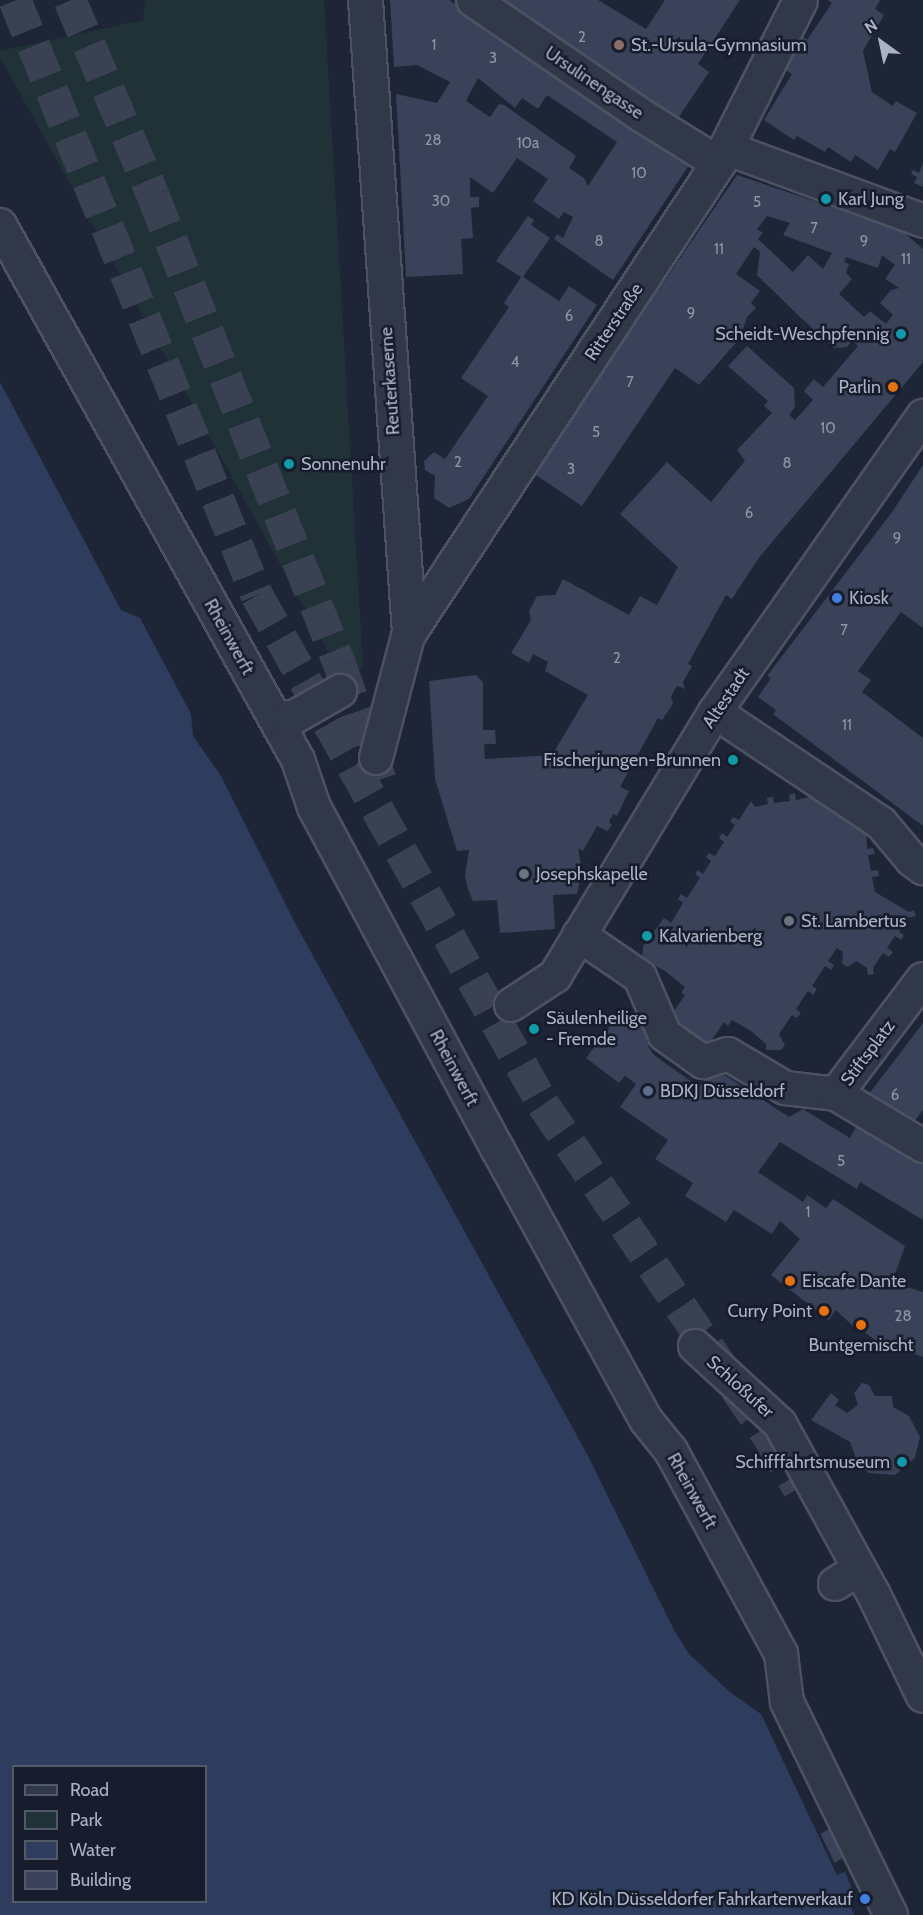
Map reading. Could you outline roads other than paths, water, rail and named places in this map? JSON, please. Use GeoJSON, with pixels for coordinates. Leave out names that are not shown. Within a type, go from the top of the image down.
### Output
{"type":"FeatureCollection","features":[{"type":"Feature","properties":{"kind":"street","name":"Reuterkaserne"},"geometry":{"type":"LineString","coordinates":[[364,0],[409,632],[376,758]]}},
{"type":"Feature","properties":{"kind":"street","name":"Ursulinengasse"},"geometry":{"type":"LineString","coordinates":[[473,0],[641,115],[722,156],[872,199],[923,221]]}},
{"type":"Feature","properties":{"kind":"street","name":"Ritterstraße"},"geometry":{"type":"LineString","coordinates":[[409,632],[722,156],[800,0]]}},
{"type":"Feature","properties":{"kind":"street","name":"Rheinwerft"},"geometry":{"type":"LineString","coordinates":[[0,225],[263,687],[298,760],[314,807],[646,1420],[671,1451],[781,1654],[787,1702],[891,1915]]}},
{"type":"Feature","properties":{"kind":"street","name":"Altestadt"},"geometry":{"type":"LineString","coordinates":[[510,1005],[555,976],[715,712],[923,416]]}},
{"type":"Feature","properties":{"kind":"street"},"geometry":{"type":"LineString","coordinates":[[287,717],[289,720],[340,691]]}},
{"type":"Feature","properties":{"kind":"street"},"geometry":{"type":"LineString","coordinates":[[715,712],[881,823],[912,860],[923,868]]}},
{"type":"Feature","properties":{"kind":"street","name":"Stiftsplatz"},"geometry":{"type":"LineString","coordinates":[[579,935],[640,977],[665,1035],[703,1062],[728,1054],[784,1088],[837,1095],[923,979]]}},
{"type":"Feature","properties":{"kind":"street"},"geometry":{"type":"LineString","coordinates":[[837,1095],[923,1146]]}},
{"type":"Feature","properties":{"kind":"street","name":"Schloßufer"},"geometry":{"type":"LineString","coordinates":[[695,1346],[780,1424],[806,1500],[847,1577],[923,1696]]}},
{"type":"Feature","properties":{"kind":"water"},"geometry":{"type":"Polygon","coordinates":[[[0,382],[121,610],[140,618],[191,714],[193,736],[221,776],[295,923],[587,1454],[673,1628],[689,1654],[731,1693],[761,1714],[837,1875],[845,1872],[856,1898],[849,1901],[854,1915],[0,1915],[0,382]]]}},
{"type":"Feature","properties":{"kind":"tunnel"},"geometry":{"type":"LineString","coordinates":[[15,0],[257,595],[543,1104],[768,1435],[799,1488]]}},
{"type":"Feature","properties":{"kind":"tunnel"},"geometry":{"type":"LineString","coordinates":[[70,0],[153,195],[340,665],[380,779]]}},
{"type":"Feature","properties":{"kind":"place","name":"St.-Ursula-Gymnasium"},"geometry":{"type":"Point","coordinates":[619,45]}},
{"type":"Feature","properties":{"kind":"place","name":"Karl Jung"},"geometry":{"type":"Point","coordinates":[826,199]}},
{"type":"Feature","properties":{"kind":"place","name":"Scheidt-Weschpfennig"},"geometry":{"type":"Point","coordinates":[901,334]}},
{"type":"Feature","properties":{"kind":"place","name":"Parlin"},"geometry":{"type":"Point","coordinates":[893,387]}},
{"type":"Feature","properties":{"kind":"place","name":"Sonnenuhr"},"geometry":{"type":"Point","coordinates":[289,464]}},
{"type":"Feature","properties":{"kind":"place","name":"Kiosk"},"geometry":{"type":"Point","coordinates":[837,598]}},
{"type":"Feature","properties":{"kind":"place","name":"Fischerjungen-Brunnen"},"geometry":{"type":"Point","coordinates":[733,760]}},
{"type":"Feature","properties":{"kind":"place","name":"Josephskapelle"},"geometry":{"type":"Point","coordinates":[524,874]}},
{"type":"Feature","properties":{"kind":"place","name":"St. Lambertus"},"geometry":{"type":"Point","coordinates":[789,921]}},
{"type":"Feature","properties":{"kind":"place","name":"Kalvarienberg"},"geometry":{"type":"Point","coordinates":[647,936]}},
{"type":"Feature","properties":{"kind":"place","name":"Säulenheilige - Fremde"},"geometry":{"type":"Point","coordinates":[534,1029]}},
{"type":"Feature","properties":{"kind":"place","name":"BDKJ Düsseldorf"},"geometry":{"type":"Point","coordinates":[648,1091]}},
{"type":"Feature","properties":{"kind":"place","name":"Eiscafe Dante"},"geometry":{"type":"Point","coordinates":[790,1281]}},
{"type":"Feature","properties":{"kind":"place","name":"Curry Point"},"geometry":{"type":"Point","coordinates":[824,1311]}},
{"type":"Feature","properties":{"kind":"place","name":"Buntgemischt"},"geometry":{"type":"Point","coordinates":[861,1325]}},
{"type":"Feature","properties":{"kind":"place","name":"Schifffahrtsmuseum"},"geometry":{"type":"Point","coordinates":[902,1462]}},
{"type":"Feature","properties":{"kind":"place","name":"KD Köln Düsseldorfer Fahrkartenverkauf"},"geometry":{"type":"Point","coordinates":[865,1899]}}]}
